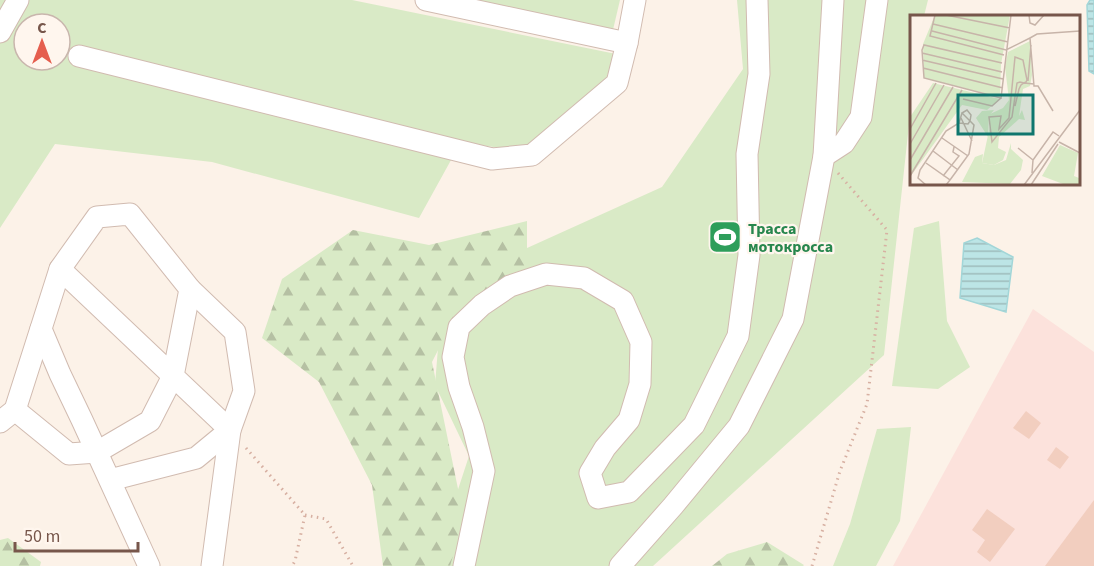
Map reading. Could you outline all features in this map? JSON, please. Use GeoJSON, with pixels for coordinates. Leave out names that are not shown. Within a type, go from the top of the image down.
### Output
{"type":"FeatureCollection","features":[{"type":"Feature","properties":{"kind":"street"},"geometry":{"type":"LineString","coordinates":[[0,32],[18,0]]}},
{"type":"Feature","properties":{"kind":"street"},"geometry":{"type":"LineString","coordinates":[[426,0],[627,43]]}},
{"type":"Feature","properties":{"kind":"street"},"geometry":{"type":"LineString","coordinates":[[80,56],[492,159],[532,155],[617,83],[635,0]]}},
{"type":"Feature","properties":{"kind":"street"},"geometry":{"type":"LineString","coordinates":[[464,566],[484,471],[473,427],[459,387],[453,357],[459,327],[482,305],[510,286],[546,274],[584,278],[623,301],[641,342],[640,384],[629,420],[605,448],[590,473],[598,498],[628,492],[694,425],[738,336],[748,255],[747,154],[759,74],[757,0]]}},
{"type":"Feature","properties":{"kind":"street"},"geometry":{"type":"LineString","coordinates":[[620,566],[673,507],[739,426],[793,319],[824,156],[833,0]]}},
{"type":"Feature","properties":{"kind":"street"},"geometry":{"type":"LineString","coordinates":[[824,156],[844,143],[861,117],[877,0]]}},
{"type":"Feature","properties":{"kind":"street"},"geometry":{"type":"LineString","coordinates":[[190,289],[173,376],[150,421],[97,452],[69,454],[8,416],[41,329],[60,269],[97,217],[130,214],[190,289],[235,332],[244,391],[230,430],[213,566]]}},
{"type":"Feature","properties":{"kind":"street"},"geometry":{"type":"LineString","coordinates":[[60,269],[230,430]]}},
{"type":"Feature","properties":{"kind":"street"},"geometry":{"type":"LineString","coordinates":[[41,329],[149,566]]}},
{"type":"Feature","properties":{"kind":"street"},"geometry":{"type":"LineString","coordinates":[[110,480],[196,459],[230,430]]}},
{"type":"Feature","properties":{"kind":"path"},"geometry":{"type":"LineString","coordinates":[[812,566],[840,471],[867,404],[887,230],[824,156]]}},
{"type":"Feature","properties":{"kind":"path"},"geometry":{"type":"LineString","coordinates":[[230,430],[305,515],[326,519],[353,566]]}},
{"type":"Feature","properties":{"kind":"path"},"geometry":{"type":"LineString","coordinates":[[292,566],[305,515]]}},
{"type":"Feature","properties":{"kind":"shaded area"},"geometry":{"type":"Polygon","coordinates":[[[1033,309],[1094,352],[1094,566],[893,566],[1033,309]]]}},
{"type":"Feature","properties":{"kind":"green space"},"geometry":{"type":"Polygon","coordinates":[[[0,0],[352,0],[616,54],[601,91],[520,151],[461,142],[419,218],[212,162],[55,144],[0,228],[0,0]]]}},
{"type":"Feature","properties":{"kind":"green space"},"geometry":{"type":"Polygon","coordinates":[[[462,0],[620,0],[612,34],[462,0]]]}},
{"type":"Feature","properties":{"kind":"green space","name":"Трасса мотокросса"},"geometry":{"type":"Polygon","coordinates":[[[737,0],[928,0],[924,15],[910,15],[910,115],[884,355],[653,566],[433,566],[469,456],[435,385],[443,286],[662,187],[743,69],[737,0]]]}},
{"type":"Feature","properties":{"kind":"green space"},"geometry":{"type":"Polygon","coordinates":[[[527,221],[527,268],[459,309],[432,362],[464,518],[450,566],[383,566],[372,485],[319,382],[262,338],[282,279],[353,230],[429,245],[527,221]]]}},
{"type":"Feature","properties":{"kind":"green space"},"geometry":{"type":"Polygon","coordinates":[[[939,221],[947,321],[970,367],[938,389],[892,386],[914,228],[939,221]]]}},
{"type":"Feature","properties":{"kind":"green space"},"geometry":{"type":"Polygon","coordinates":[[[911,427],[900,521],[876,566],[833,566],[850,524],[877,429],[911,427]]]}},
{"type":"Feature","properties":{"kind":"green space"},"geometry":{"type":"Polygon","coordinates":[[[8,538],[41,562],[40,566],[0,566],[0,540],[8,538]]]}},
{"type":"Feature","properties":{"kind":"green space"},"geometry":{"type":"Polygon","coordinates":[[[767,542],[804,565],[712,566],[727,554],[767,542]]]}},
{"type":"Feature","properties":{"kind":"water"},"geometry":{"type":"Polygon","coordinates":[[[1090,0],[1094,0],[1094,74],[1089,71],[1087,5],[1090,0]]]}},
{"type":"Feature","properties":{"kind":"water"},"geometry":{"type":"Polygon","coordinates":[[[977,238],[1013,257],[1006,312],[960,298],[964,243],[977,238]]]}},
{"type":"Feature","properties":{"kind":"building"},"geometry":{"type":"Polygon","coordinates":[[[1026,411],[1041,423],[1029,439],[1013,428],[1026,411]]]}},
{"type":"Feature","properties":{"kind":"building"},"geometry":{"type":"Polygon","coordinates":[[[1056,447],[1069,457],[1060,469],[1047,460],[1056,447]]]}},
{"type":"Feature","properties":{"kind":"building"},"geometry":{"type":"Polygon","coordinates":[[[1094,500],[1094,566],[1045,566],[1094,500]]]}},
{"type":"Feature","properties":{"kind":"building"},"geometry":{"type":"Polygon","coordinates":[[[987,509],[1015,529],[990,562],[977,552],[985,540],[972,530],[987,509]]]}},
{"type":"Feature","properties":{"kind":"place","name":"Трасса мотокросса"},"geometry":{"type":"Point","coordinates":[725,237]}}]}
